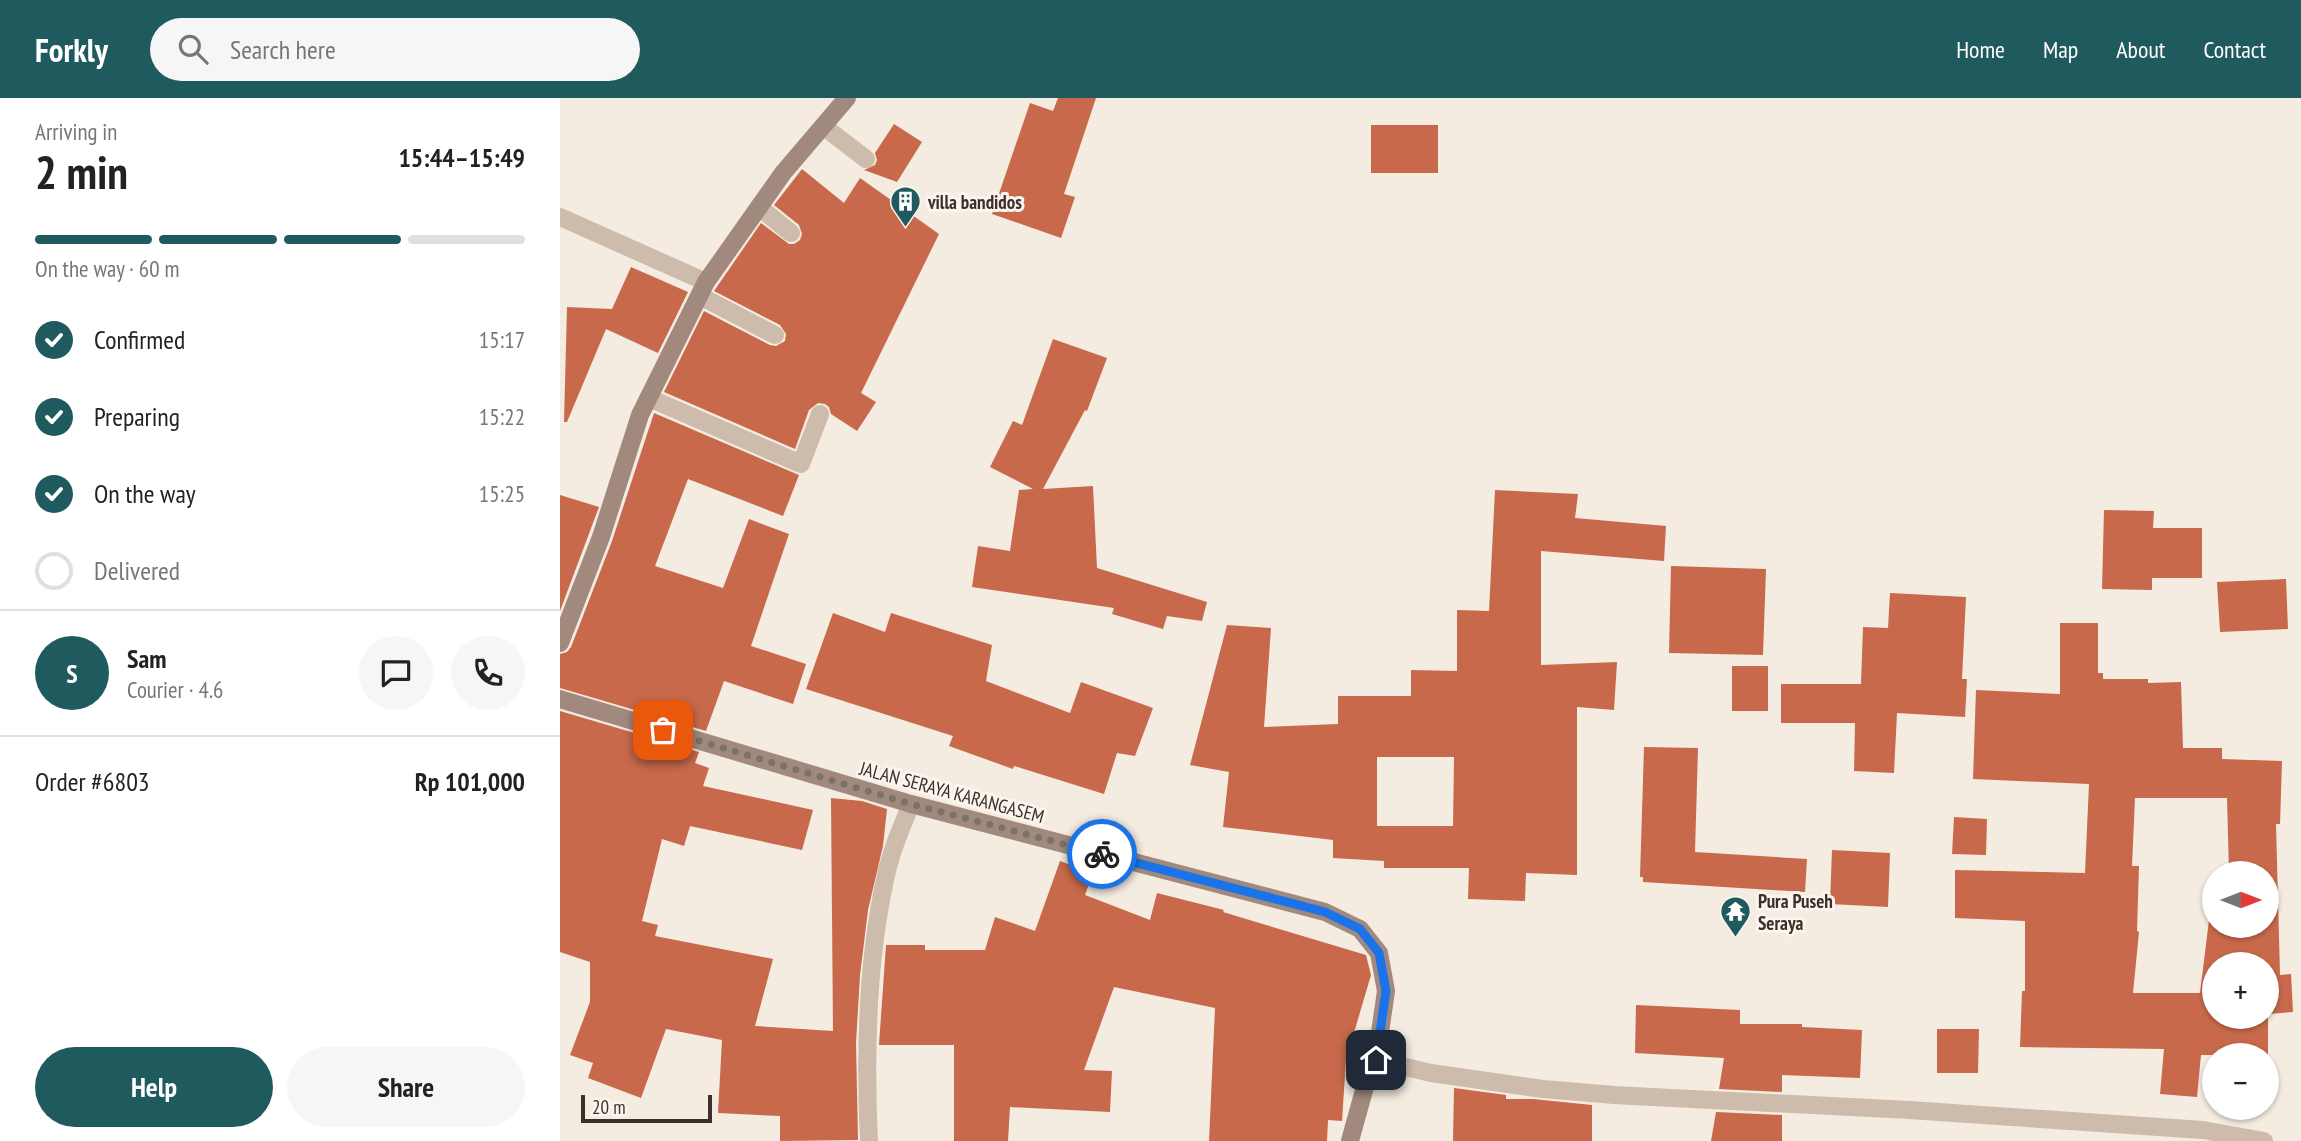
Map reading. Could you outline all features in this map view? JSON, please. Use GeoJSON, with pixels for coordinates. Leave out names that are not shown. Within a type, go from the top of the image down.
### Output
{"type":"FeatureCollection","features":[{"type":"Feature","properties":{"kind":"street"},"geometry":{"type":"LineString","coordinates":[[560,643],[601,537],[640,415],[703,289],[783,173],[848,98]]}},
{"type":"Feature","properties":{"kind":"street"},"geometry":{"type":"LineString","coordinates":[[823,126],[866,159]]}},
{"type":"Feature","properties":{"kind":"street"},"geometry":{"type":"LineString","coordinates":[[759,206],[791,233]]}},
{"type":"Feature","properties":{"kind":"street"},"geometry":{"type":"LineString","coordinates":[[560,217],[703,289],[775,335]]}},
{"type":"Feature","properties":{"kind":"street"},"geometry":{"type":"LineString","coordinates":[[649,398],[801,464],[820,414]]}},
{"type":"Feature","properties":{"kind":"street","name":"JALAN SERAYA KARANGASEM"},"geometry":{"type":"LineString","coordinates":[[560,699],[911,804],[1325,912],[1360,929],[1379,953],[1386,991],[1376,1060],[1366,1083],[1350,1141]]}},
{"type":"Feature","properties":{"kind":"street"},"geometry":{"type":"LineString","coordinates":[[869,1141],[868,1010],[878,921],[885,878],[911,804]]}},
{"type":"Feature","properties":{"kind":"street"},"geometry":{"type":"LineString","coordinates":[[1376,1060],[1431,1073],[1543,1089],[2203,1130],[2264,1141]]}},
{"type":"Feature","properties":{"kind":"building"},"geometry":{"type":"Polygon","coordinates":[[[1058,98],[1096,98],[1064,194],[1075,197],[1061,238],[992,214],[1030,103],[1053,111],[1058,98]]]}},
{"type":"Feature","properties":{"kind":"building"},"geometry":{"type":"Polygon","coordinates":[[[894,124],[922,142],[897,182],[864,170],[875,165],[875,153],[894,124]]]}},
{"type":"Feature","properties":{"kind":"building"},"geometry":{"type":"Polygon","coordinates":[[[1371,125],[1438,125],[1438,173],[1371,173],[1371,125]]]}},
{"type":"Feature","properties":{"kind":"building"},"geometry":{"type":"Polygon","coordinates":[[[802,169],[844,203],[860,178],[939,234],[861,393],[876,402],[857,431],[831,414],[825,404],[818,403],[809,410],[795,449],[664,392],[704,311],[770,345],[776,346],[785,341],[786,334],[780,325],[714,291],[761,223],[789,244],[800,240],[802,234],[799,225],[774,205],[802,169]]]}},
{"type":"Feature","properties":{"kind":"building"},"geometry":{"type":"Polygon","coordinates":[[[631,267],[688,292],[658,353],[606,329],[567,422],[564,422],[567,307],[612,309],[631,267]]]}},
{"type":"Feature","properties":{"kind":"building"},"geometry":{"type":"Polygon","coordinates":[[[1053,339],[1107,358],[1087,411],[1085,410],[1043,489],[1093,486],[1097,568],[1207,602],[1202,621],[1167,616],[1163,629],[1112,614],[1114,608],[972,587],[978,546],[1010,551],[1019,490],[1033,489],[990,467],[1013,421],[1022,425],[1053,339]]]}},
{"type":"Feature","properties":{"kind":"building"},"geometry":{"type":"Polygon","coordinates":[[[654,413],[799,475],[783,516],[688,479],[655,566],[723,588],[749,519],[789,534],[751,646],[806,664],[793,704],[724,681],[706,731],[560,688],[560,654],[571,647],[612,541],[654,413]]]}},
{"type":"Feature","properties":{"kind":"building"},"geometry":{"type":"Polygon","coordinates":[[[1495,490],[1578,494],[1575,518],[1666,526],[1664,561],[1541,551],[1541,665],[1617,662],[1614,710],[1577,707],[1577,875],[1526,873],[1525,901],[1468,899],[1469,868],[1384,868],[1384,861],[1333,858],[1333,840],[1223,827],[1229,772],[1190,765],[1227,625],[1271,628],[1264,727],[1338,724],[1338,696],[1411,696],[1411,670],[1457,671],[1457,610],[1489,611],[1495,490]],[[1377,757],[1377,826],[1453,826],[1454,757],[1377,757]]]}},
{"type":"Feature","properties":{"kind":"building"},"geometry":{"type":"Polygon","coordinates":[[[560,495],[599,507],[560,611],[560,495]]]}},
{"type":"Feature","properties":{"kind":"building"},"geometry":{"type":"Polygon","coordinates":[[[2104,510],[2154,511],[2153,528],[2202,528],[2202,578],[2152,578],[2152,590],[2102,589],[2104,510]]]}},
{"type":"Feature","properties":{"kind":"building"},"geometry":{"type":"Polygon","coordinates":[[[1671,566],[1766,569],[1763,655],[1669,653],[1671,566]]]}},
{"type":"Feature","properties":{"kind":"building"},"geometry":{"type":"Polygon","coordinates":[[[2286,579],[2288,629],[2220,632],[2217,582],[2286,579]]]}},
{"type":"Feature","properties":{"kind":"building"},"geometry":{"type":"Polygon","coordinates":[[[1890,593],[1966,597],[1962,679],[1967,679],[1965,717],[1897,713],[1894,773],[1854,771],[1855,723],[1781,723],[1781,684],[1861,684],[1863,627],[1888,628],[1890,593]]]}},
{"type":"Feature","properties":{"kind":"building"},"geometry":{"type":"Polygon","coordinates":[[[833,613],[885,632],[891,613],[992,645],[986,681],[1070,713],[1081,682],[1153,708],[1135,756],[1117,753],[1104,794],[1014,766],[1013,769],[949,746],[953,736],[806,689],[833,613]]]}},
{"type":"Feature","properties":{"kind":"building"},"geometry":{"type":"Polygon","coordinates":[[[2060,623],[2098,623],[2098,673],[2103,673],[2103,679],[2148,679],[2148,683],[2181,682],[2183,748],[2222,748],[2222,759],[2282,761],[2280,824],[2276,824],[2277,861],[2229,861],[2227,798],[2135,798],[2132,866],[2139,866],[2139,932],[2133,993],[2200,993],[2202,977],[2202,1029],[2268,1029],[2268,1043],[2202,1043],[2197,1097],[2160,1094],[2164,1049],[2020,1047],[2022,991],[2025,991],[2025,921],[1955,918],[1955,870],[2085,873],[2089,784],[1973,779],[1976,690],[2060,694],[2060,623]]]}},
{"type":"Feature","properties":{"kind":"building"},"geometry":{"type":"Polygon","coordinates":[[[1732,666],[1768,666],[1768,711],[1732,711],[1732,666]]]}},
{"type":"Feature","properties":{"kind":"building"},"geometry":{"type":"Polygon","coordinates":[[[560,711],[699,752],[695,763],[709,768],[703,786],[813,810],[802,850],[690,826],[684,846],[662,839],[642,921],[658,925],[655,936],[773,959],[755,1026],[833,1031],[831,798],[862,801],[887,809],[883,846],[868,910],[860,975],[856,1043],[858,1140],[780,1141],[780,1116],[718,1113],[722,1040],[666,1029],[641,1098],[588,1078],[593,1063],[570,1055],[590,1002],[590,962],[560,952],[560,711]]]}},
{"type":"Feature","properties":{"kind":"building"},"geometry":{"type":"Polygon","coordinates":[[[1644,747],[1698,748],[1695,852],[1807,859],[1805,892],[1643,882],[1643,877],[1640,877],[1644,747]]]}},
{"type":"Feature","properties":{"kind":"building"},"geometry":{"type":"Polygon","coordinates":[[[1954,817],[1987,819],[1986,855],[1952,854],[1954,817]]]}},
{"type":"Feature","properties":{"kind":"building"},"geometry":{"type":"Polygon","coordinates":[[[1832,850],[1890,853],[1888,907],[1830,904],[1832,850]]]}},
{"type":"Feature","properties":{"kind":"building"},"geometry":{"type":"Polygon","coordinates":[[[1060,861],[1093,873],[1085,895],[1150,920],[1157,893],[1224,910],[1223,912],[1366,955],[1371,975],[1346,1060],[1342,1121],[1328,1120],[1327,1141],[1209,1141],[1215,1008],[1114,987],[1084,1070],[1112,1071],[1110,1112],[1010,1107],[1008,1141],[954,1141],[954,1045],[879,1045],[886,945],[925,945],[925,950],[985,950],[995,917],[1035,931],[1060,861]]]}},
{"type":"Feature","properties":{"kind":"building"},"geometry":{"type":"Polygon","coordinates":[[[2279,937],[2280,975],[2291,974],[2293,1012],[2279,1013],[2279,952],[2205,952],[2207,938],[2279,937]]]}},
{"type":"Feature","properties":{"kind":"building"},"geometry":{"type":"Polygon","coordinates":[[[1636,1005],[1740,1010],[1740,1024],[1802,1024],[1802,1027],[1862,1030],[1860,1078],[1782,1075],[1782,1092],[1719,1089],[1724,1058],[1635,1053],[1636,1005]]]}},
{"type":"Feature","properties":{"kind":"building"},"geometry":{"type":"Polygon","coordinates":[[[1937,1029],[1979,1029],[1978,1073],[1937,1073],[1937,1029]]]}},
{"type":"Feature","properties":{"kind":"building"},"geometry":{"type":"Polygon","coordinates":[[[1454,1088],[1506,1095],[1506,1099],[1592,1105],[1592,1141],[1453,1141],[1454,1088]]]}},
{"type":"Feature","properties":{"kind":"building"},"geometry":{"type":"Polygon","coordinates":[[[1716,1112],[1782,1115],[1782,1141],[1711,1141],[1716,1112]]]}},
{"type":"Feature","properties":{"kind":"way so far"},"geometry":{"type":"LineString","coordinates":[[663,730],[911,804],[1102,854]]}},
{"type":"Feature","properties":{"kind":"place","name":"villa bandidos"},"geometry":{"type":"Point","coordinates":[905,229]}},
{"type":"Feature","properties":{"kind":"place","name":"Pura Puseh Seraya"},"geometry":{"type":"Point","coordinates":[1735,939]}},
{"type":"Feature","properties":{"kind":"route"},"geometry":{"type":"LineString","coordinates":[[1102,854],[1325,912],[1360,929],[1379,953],[1386,991],[1376,1060]]}}]}
